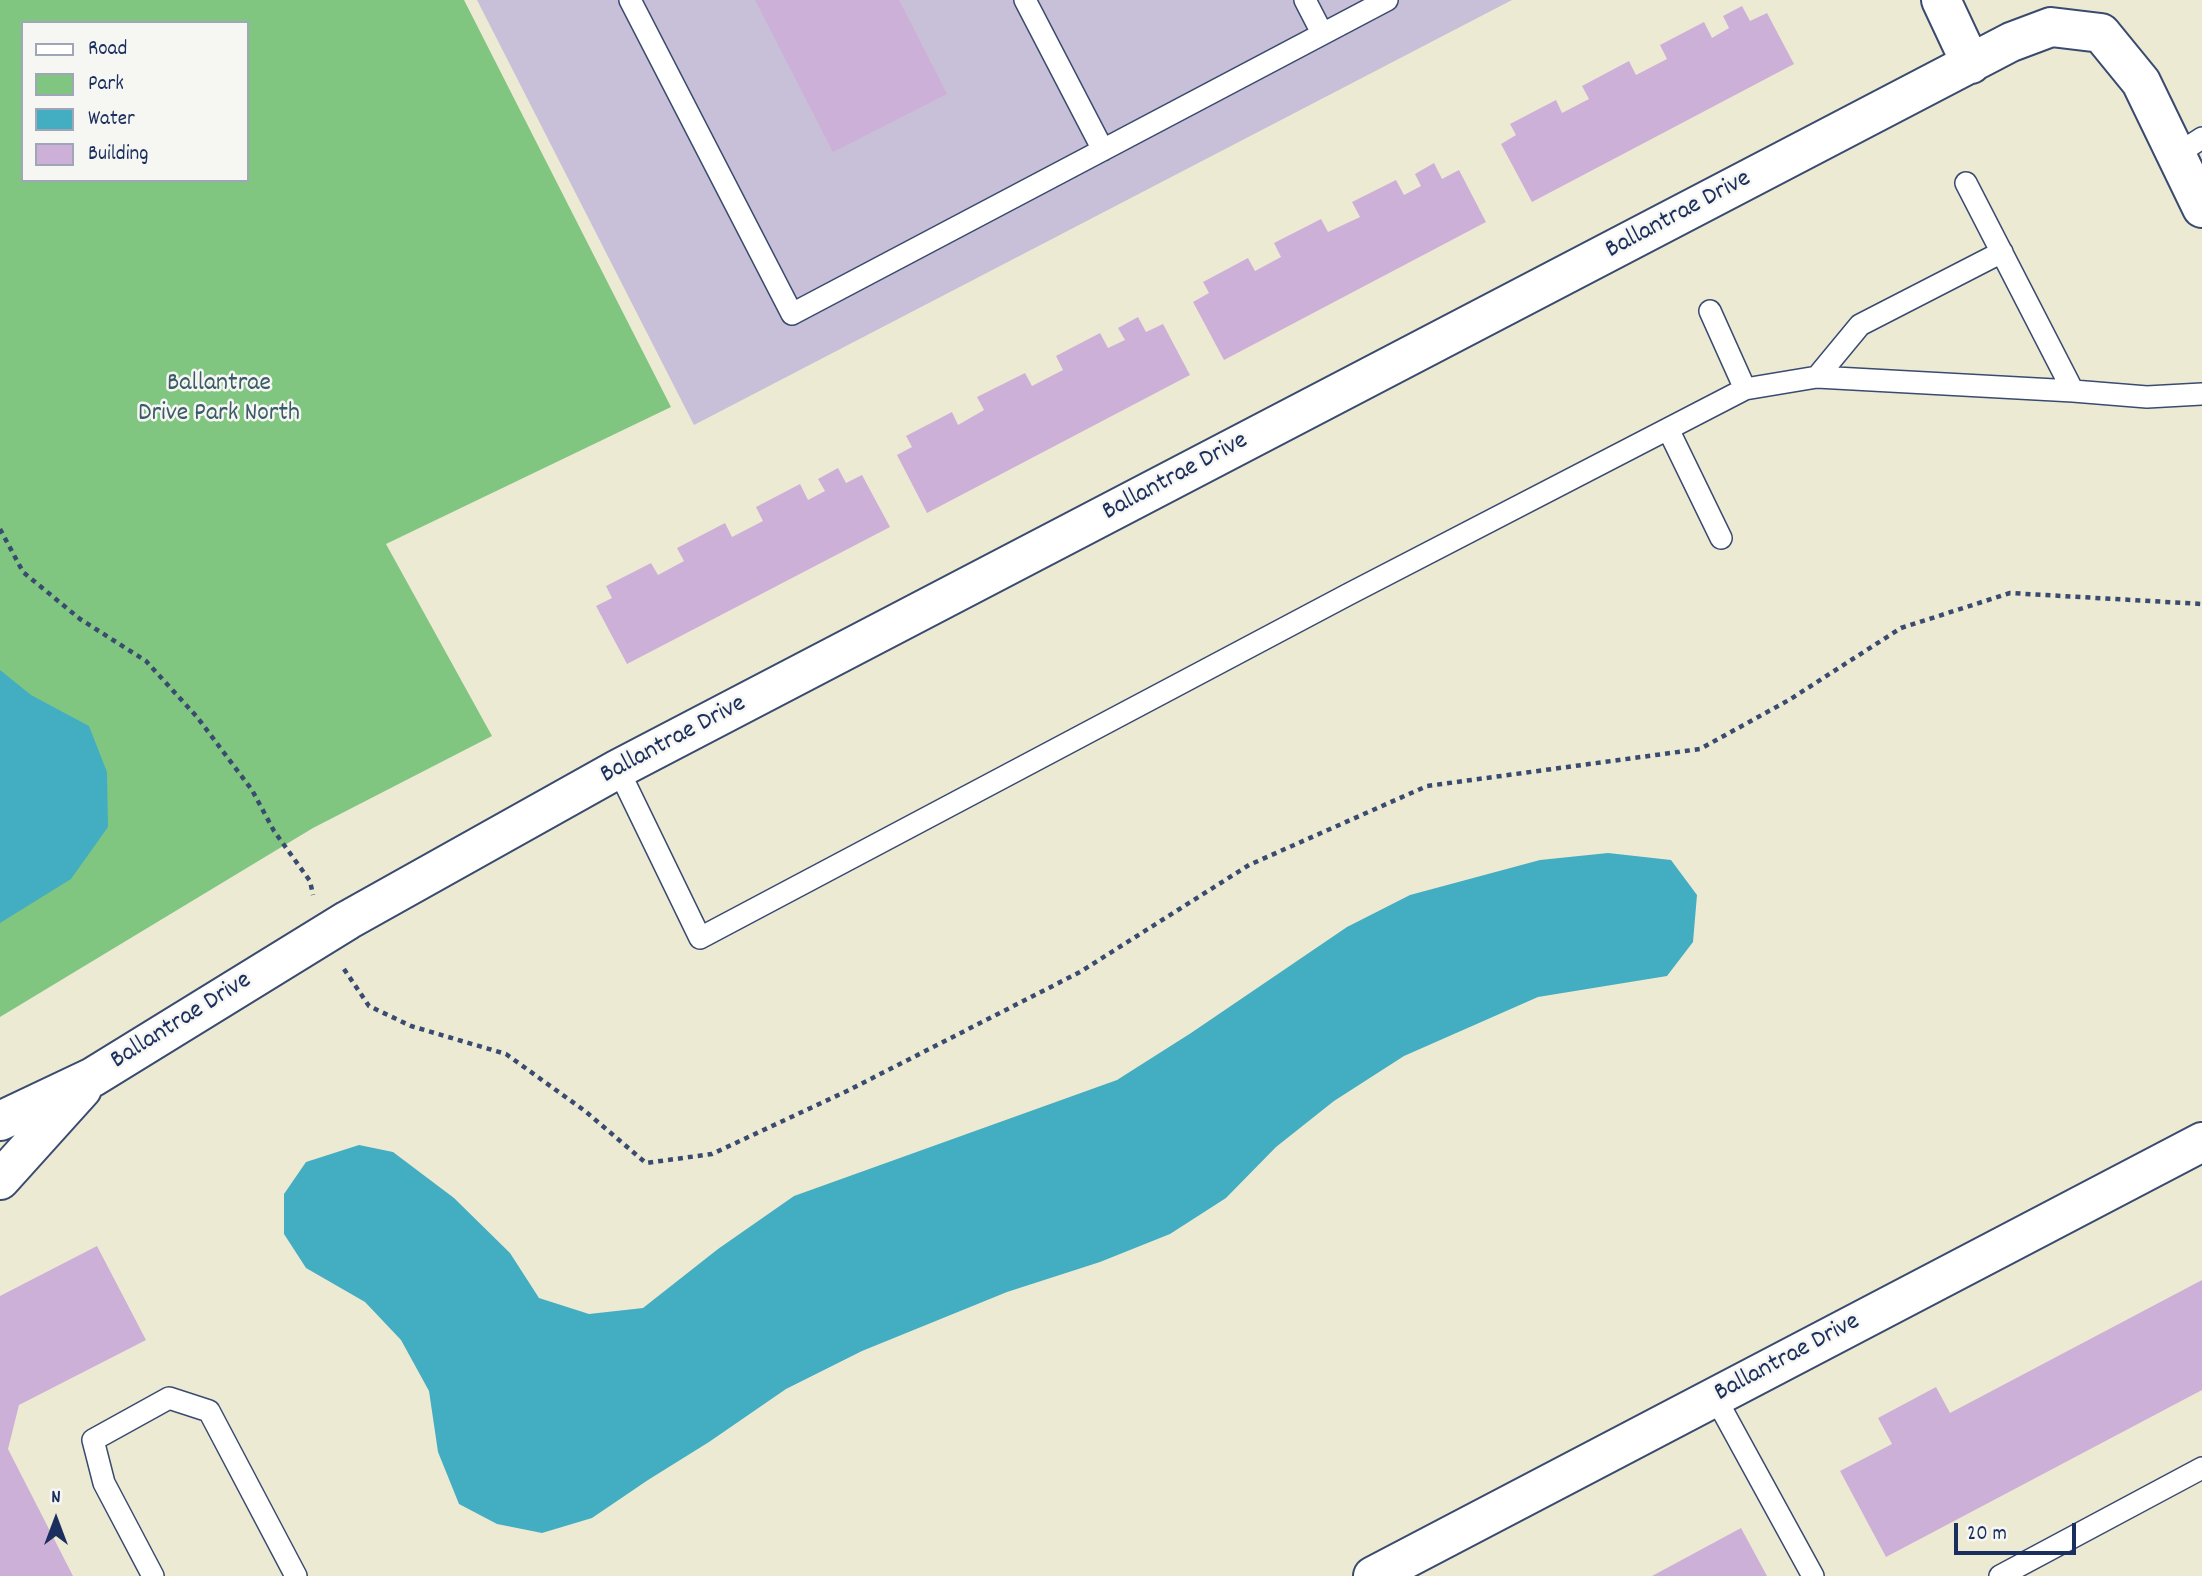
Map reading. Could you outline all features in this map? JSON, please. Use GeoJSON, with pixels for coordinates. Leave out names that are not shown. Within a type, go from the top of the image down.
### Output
{"type":"FeatureCollection","features":[{"type":"Feature","properties":{"kind":"street"},"geometry":{"type":"LineString","coordinates":[[1941,0],[1970,64]]}},
{"type":"Feature","properties":{"kind":"street","name":"Ballantrae Drive"},"geometry":{"type":"LineString","coordinates":[[0,1121],[93,1077],[322,936],[618,769],[2011,42],[2051,27],[2101,33],[2189,146],[2202,208]]}},
{"type":"Feature","properties":{"kind":"street","name":"Ballantrae Drive"},"geometry":{"type":"LineString","coordinates":[[0,1181],[93,1077]]}},
{"type":"Feature","properties":{"kind":"street","name":"Ballantrae Drive"},"geometry":{"type":"LineString","coordinates":[[1373,1576],[2202,1142]]}},
{"type":"Feature","properties":{"kind":"lane"},"geometry":{"type":"LineString","coordinates":[[629,0],[792,314],[1387,0]]}},
{"type":"Feature","properties":{"kind":"lane"},"geometry":{"type":"LineString","coordinates":[[1025,0],[1102,150]]}},
{"type":"Feature","properties":{"kind":"lane"},"geometry":{"type":"LineString","coordinates":[[1305,0],[1322,33]]}},
{"type":"Feature","properties":{"kind":"lane"},"geometry":{"type":"LineString","coordinates":[[1966,183],[2073,391]]}},
{"type":"Feature","properties":{"kind":"lane"},"geometry":{"type":"LineString","coordinates":[[1818,377],[1860,325],[2001,252]]}},
{"type":"Feature","properties":{"kind":"lane"},"geometry":{"type":"LineString","coordinates":[[1710,311],[1745,389]]}},
{"type":"Feature","properties":{"kind":"lane"},"geometry":{"type":"LineString","coordinates":[[618,769],[700,937],[1745,389],[1818,377],[2147,397],[2202,394]]}},
{"type":"Feature","properties":{"kind":"lane"},"geometry":{"type":"LineString","coordinates":[[1668,429],[1721,538]]}},
{"type":"Feature","properties":{"kind":"lane"},"geometry":{"type":"LineString","coordinates":[[1715,1397],[1813,1576]]}},
{"type":"Feature","properties":{"kind":"lane"},"geometry":{"type":"LineString","coordinates":[[153,1576],[104,1483],[93,1440],[169,1398],[209,1411],[296,1576]]}},
{"type":"Feature","properties":{"kind":"lane"},"geometry":{"type":"LineString","coordinates":[[2000,1576],[2202,1468]]}},
{"type":"Feature","properties":{"kind":"path"},"geometry":{"type":"LineString","coordinates":[[0,529],[23,572],[80,619],[146,661],[197,717],[252,790],[274,831],[310,881],[322,936],[369,1006],[411,1026],[506,1054],[585,1111],[646,1163],[712,1154],[847,1091],[1080,972],[1248,865],[1427,786],[1700,750],[1789,700],[1901,628],[2010,593],[2202,604]]}},
{"type":"Feature","properties":{"kind":"shaded area"},"geometry":{"type":"Polygon","coordinates":[[[477,0],[1512,0],[694,425],[477,0]]]}},
{"type":"Feature","properties":{"kind":"green space","name":"Ballantrae Drive Park North"},"geometry":{"type":"Polygon","coordinates":[[[0,0],[464,0],[671,407],[386,544],[492,736],[313,828],[0,1017],[0,0]]]}},
{"type":"Feature","properties":{"kind":"water"},"geometry":{"type":"Polygon","coordinates":[[[0,670],[31,695],[89,726],[107,772],[108,827],[71,879],[0,923],[0,670]]]}},
{"type":"Feature","properties":{"kind":"water"},"geometry":{"type":"Polygon","coordinates":[[[1608,853],[1671,860],[1697,895],[1693,942],[1667,976],[1538,997],[1404,1056],[1334,1101],[1276,1147],[1226,1198],[1170,1234],[1100,1262],[1007,1292],[862,1351],[786,1389],[592,1518],[542,1533],[497,1524],[459,1504],[438,1452],[429,1391],[401,1340],[365,1302],[306,1268],[284,1234],[284,1194],[306,1162],[359,1145],[393,1152],[454,1198],[510,1253],[539,1298],[589,1314],[643,1308],[718,1249],[794,1196],[1117,1080],[1347,927],[1410,895],[1540,860],[1608,853]]]}},
{"type":"Feature","properties":{"kind":"building"},"geometry":{"type":"Polygon","coordinates":[[[755,0],[899,0],[947,94],[833,152],[755,0]]]}},
{"type":"Feature","properties":{"kind":"building"},"geometry":{"type":"Polygon","coordinates":[[[1742,6],[1750,21],[1767,13],[1794,64],[1532,202],[1501,144],[1516,135],[1510,124],[1556,100],[1562,113],[1589,99],[1582,86],[1629,61],[1636,75],[1667,59],[1660,45],[1704,22],[1712,38],[1729,28],[1723,16],[1742,6]]]}},
{"type":"Feature","properties":{"kind":"building"},"geometry":{"type":"Polygon","coordinates":[[[1434,163],[1442,179],[1459,170],[1486,222],[1224,360],[1193,302],[1209,293],[1203,282],[1248,258],[1255,271],[1281,257],[1274,243],[1321,219],[1328,232],[1360,217],[1352,202],[1396,180],[1404,195],[1421,186],[1415,174],[1434,163]]]}},
{"type":"Feature","properties":{"kind":"building"},"geometry":{"type":"Polygon","coordinates":[[[1138,317],[1146,332],[1163,324],[1190,375],[927,513],[897,455],[912,447],[906,436],[952,412],[958,425],[984,410],[977,397],[1025,373],[1032,386],[1063,370],[1056,356],[1100,333],[1108,348],[1125,340],[1118,328],[1138,317]]]}},
{"type":"Feature","properties":{"kind":"building"},"geometry":{"type":"Polygon","coordinates":[[[838,468],[846,483],[862,475],[890,527],[627,664],[596,606],[612,598],[606,586],[651,563],[658,575],[684,561],[677,548],[725,523],[732,537],[763,521],[756,507],[800,484],[808,500],[825,491],[818,479],[838,468]]]}},
{"type":"Feature","properties":{"kind":"building"},"geometry":{"type":"Polygon","coordinates":[[[97,1246],[146,1340],[19,1405],[8,1449],[73,1576],[0,1576],[0,1296],[97,1246]]]}},
{"type":"Feature","properties":{"kind":"building"},"geometry":{"type":"Polygon","coordinates":[[[2202,1280],[2202,1390],[1886,1557],[1840,1471],[1892,1444],[1878,1418],[1936,1387],[1950,1413],[2202,1280]]]}},
{"type":"Feature","properties":{"kind":"building"},"geometry":{"type":"Polygon","coordinates":[[[1741,1528],[1767,1576],[1652,1576],[1741,1528]]]}}]}
